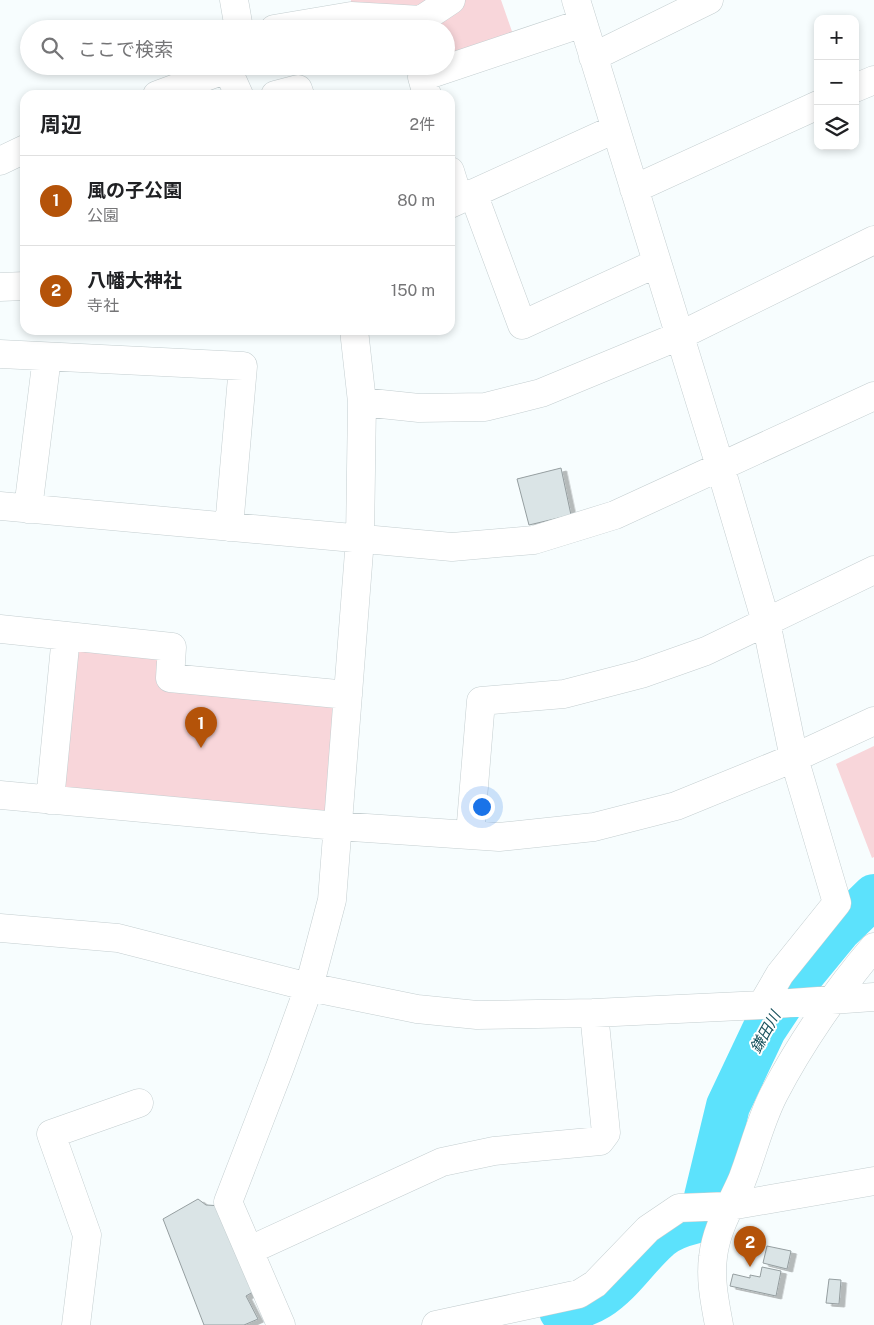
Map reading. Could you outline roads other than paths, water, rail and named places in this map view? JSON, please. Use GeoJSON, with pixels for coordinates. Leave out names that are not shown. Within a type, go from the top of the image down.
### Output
{"type":"FeatureCollection","features":[{"type":"Feature","properties":{"kind":"street"},"geometry":{"type":"LineString","coordinates":[[428,20],[451,0]]}},
{"type":"Feature","properties":{"kind":"street"},"geometry":{"type":"LineString","coordinates":[[593,57],[709,0]]}},
{"type":"Feature","properties":{"kind":"street"},"geometry":{"type":"LineString","coordinates":[[455,62],[579,11],[720,466],[766,622],[794,758],[837,903],[780,974],[762,1005]]}},
{"type":"Feature","properties":{"kind":"street"},"geometry":{"type":"LineString","coordinates":[[327,20],[351,16],[383,20]]}},
{"type":"Feature","properties":{"kind":"street"},"geometry":{"type":"LineString","coordinates":[[170,90],[209,75]]}},
{"type":"Feature","properties":{"kind":"street"},"geometry":{"type":"LineString","coordinates":[[230,75],[237,90]]}},
{"type":"Feature","properties":{"kind":"street"},"geometry":{"type":"LineString","coordinates":[[426,75],[422,77],[426,90]]}},
{"type":"Feature","properties":{"kind":"street"},"geometry":{"type":"LineString","coordinates":[[859,86],[874,80]]}},
{"type":"Feature","properties":{"kind":"street"},"geometry":{"type":"LineString","coordinates":[[634,189],[814,107]]}},
{"type":"Feature","properties":{"kind":"street"},"geometry":{"type":"LineString","coordinates":[[460,199],[615,129]]}},
{"type":"Feature","properties":{"kind":"street"},"geometry":{"type":"LineString","coordinates":[[0,161],[20,152]]}},
{"type":"Feature","properties":{"kind":"street"},"geometry":{"type":"LineString","coordinates":[[455,185],[460,199],[522,325],[657,263]]}},
{"type":"Feature","properties":{"kind":"street"},"geometry":{"type":"LineString","coordinates":[[362,402],[419,408],[486,407],[541,393],[680,336],[874,241]]}},
{"type":"Feature","properties":{"kind":"street"},"geometry":{"type":"LineString","coordinates":[[0,287],[20,286]]}},
{"type":"Feature","properties":{"kind":"street"},"geometry":{"type":"LineString","coordinates":[[281,1325],[228,1202],[309,987],[332,900],[360,539],[362,402],[355,335]]}},
{"type":"Feature","properties":{"kind":"street"},"geometry":{"type":"LineString","coordinates":[[0,354],[243,366],[229,527]]}},
{"type":"Feature","properties":{"kind":"street"},"geometry":{"type":"LineString","coordinates":[[28,509],[47,356]]}},
{"type":"Feature","properties":{"kind":"street"},"geometry":{"type":"LineString","coordinates":[[0,506],[452,547],[534,540],[615,515],[874,396]]}},
{"type":"Feature","properties":{"kind":"street"},"geometry":{"type":"LineString","coordinates":[[470,835],[481,701],[564,694],[640,674],[706,651],[874,570]]}},
{"type":"Feature","properties":{"kind":"street"},"geometry":{"type":"LineString","coordinates":[[0,629],[172,646],[170,678],[348,695]]}},
{"type":"Feature","properties":{"kind":"street"},"geometry":{"type":"LineString","coordinates":[[50,800],[66,636]]}},
{"type":"Feature","properties":{"kind":"street"},"geometry":{"type":"LineString","coordinates":[[0,795],[337,826],[499,837],[594,827],[676,806],[794,758],[874,721]]}},
{"type":"Feature","properties":{"kind":"street"},"geometry":{"type":"LineString","coordinates":[[0,931],[118,938],[309,987],[417,1009],[477,1015],[594,1013],[762,1005],[874,997]]}},
{"type":"Feature","properties":{"kind":"street"},"geometry":{"type":"LineString","coordinates":[[719,1325],[711,1276],[717,1236],[742,1180],[773,1096],[801,1049],[834,1000],[859,964],[874,947]]}},
{"type":"Feature","properties":{"kind":"street"},"geometry":{"type":"LineString","coordinates":[[250,1250],[442,1162],[494,1151],[600,1141],[606,1133],[594,1013]]}},
{"type":"Feature","properties":{"kind":"street"},"geometry":{"type":"LineString","coordinates":[[76,1325],[87,1235],[52,1134],[139,1103]]}},
{"type":"Feature","properties":{"kind":"street"},"geometry":{"type":"LineString","coordinates":[[436,1325],[579,1294],[595,1284],[648,1229],[679,1208],[730,1206],[874,1181]]}},
{"type":"Feature","properties":{"kind":"waterway","name":"鎌田川"},"geometry":{"type":"LineString","coordinates":[[706,1197],[728,1106],[764,1030],[793,986],[839,930],[874,896]]}},
{"type":"Feature","properties":{"kind":"waterway","name":"鎌田川"},"geometry":{"type":"LineString","coordinates":[[561,1311],[585,1304],[607,1292],[651,1245],[663,1235],[694,1222]]}},
{"type":"Feature","properties":{"kind":"place","name":"風の子公園"},"geometry":{"type":"Point","coordinates":[201,748]}},
{"type":"Feature","properties":{"kind":"place","name":"八幡大神社"},"geometry":{"type":"Point","coordinates":[750,1267]}}]}
